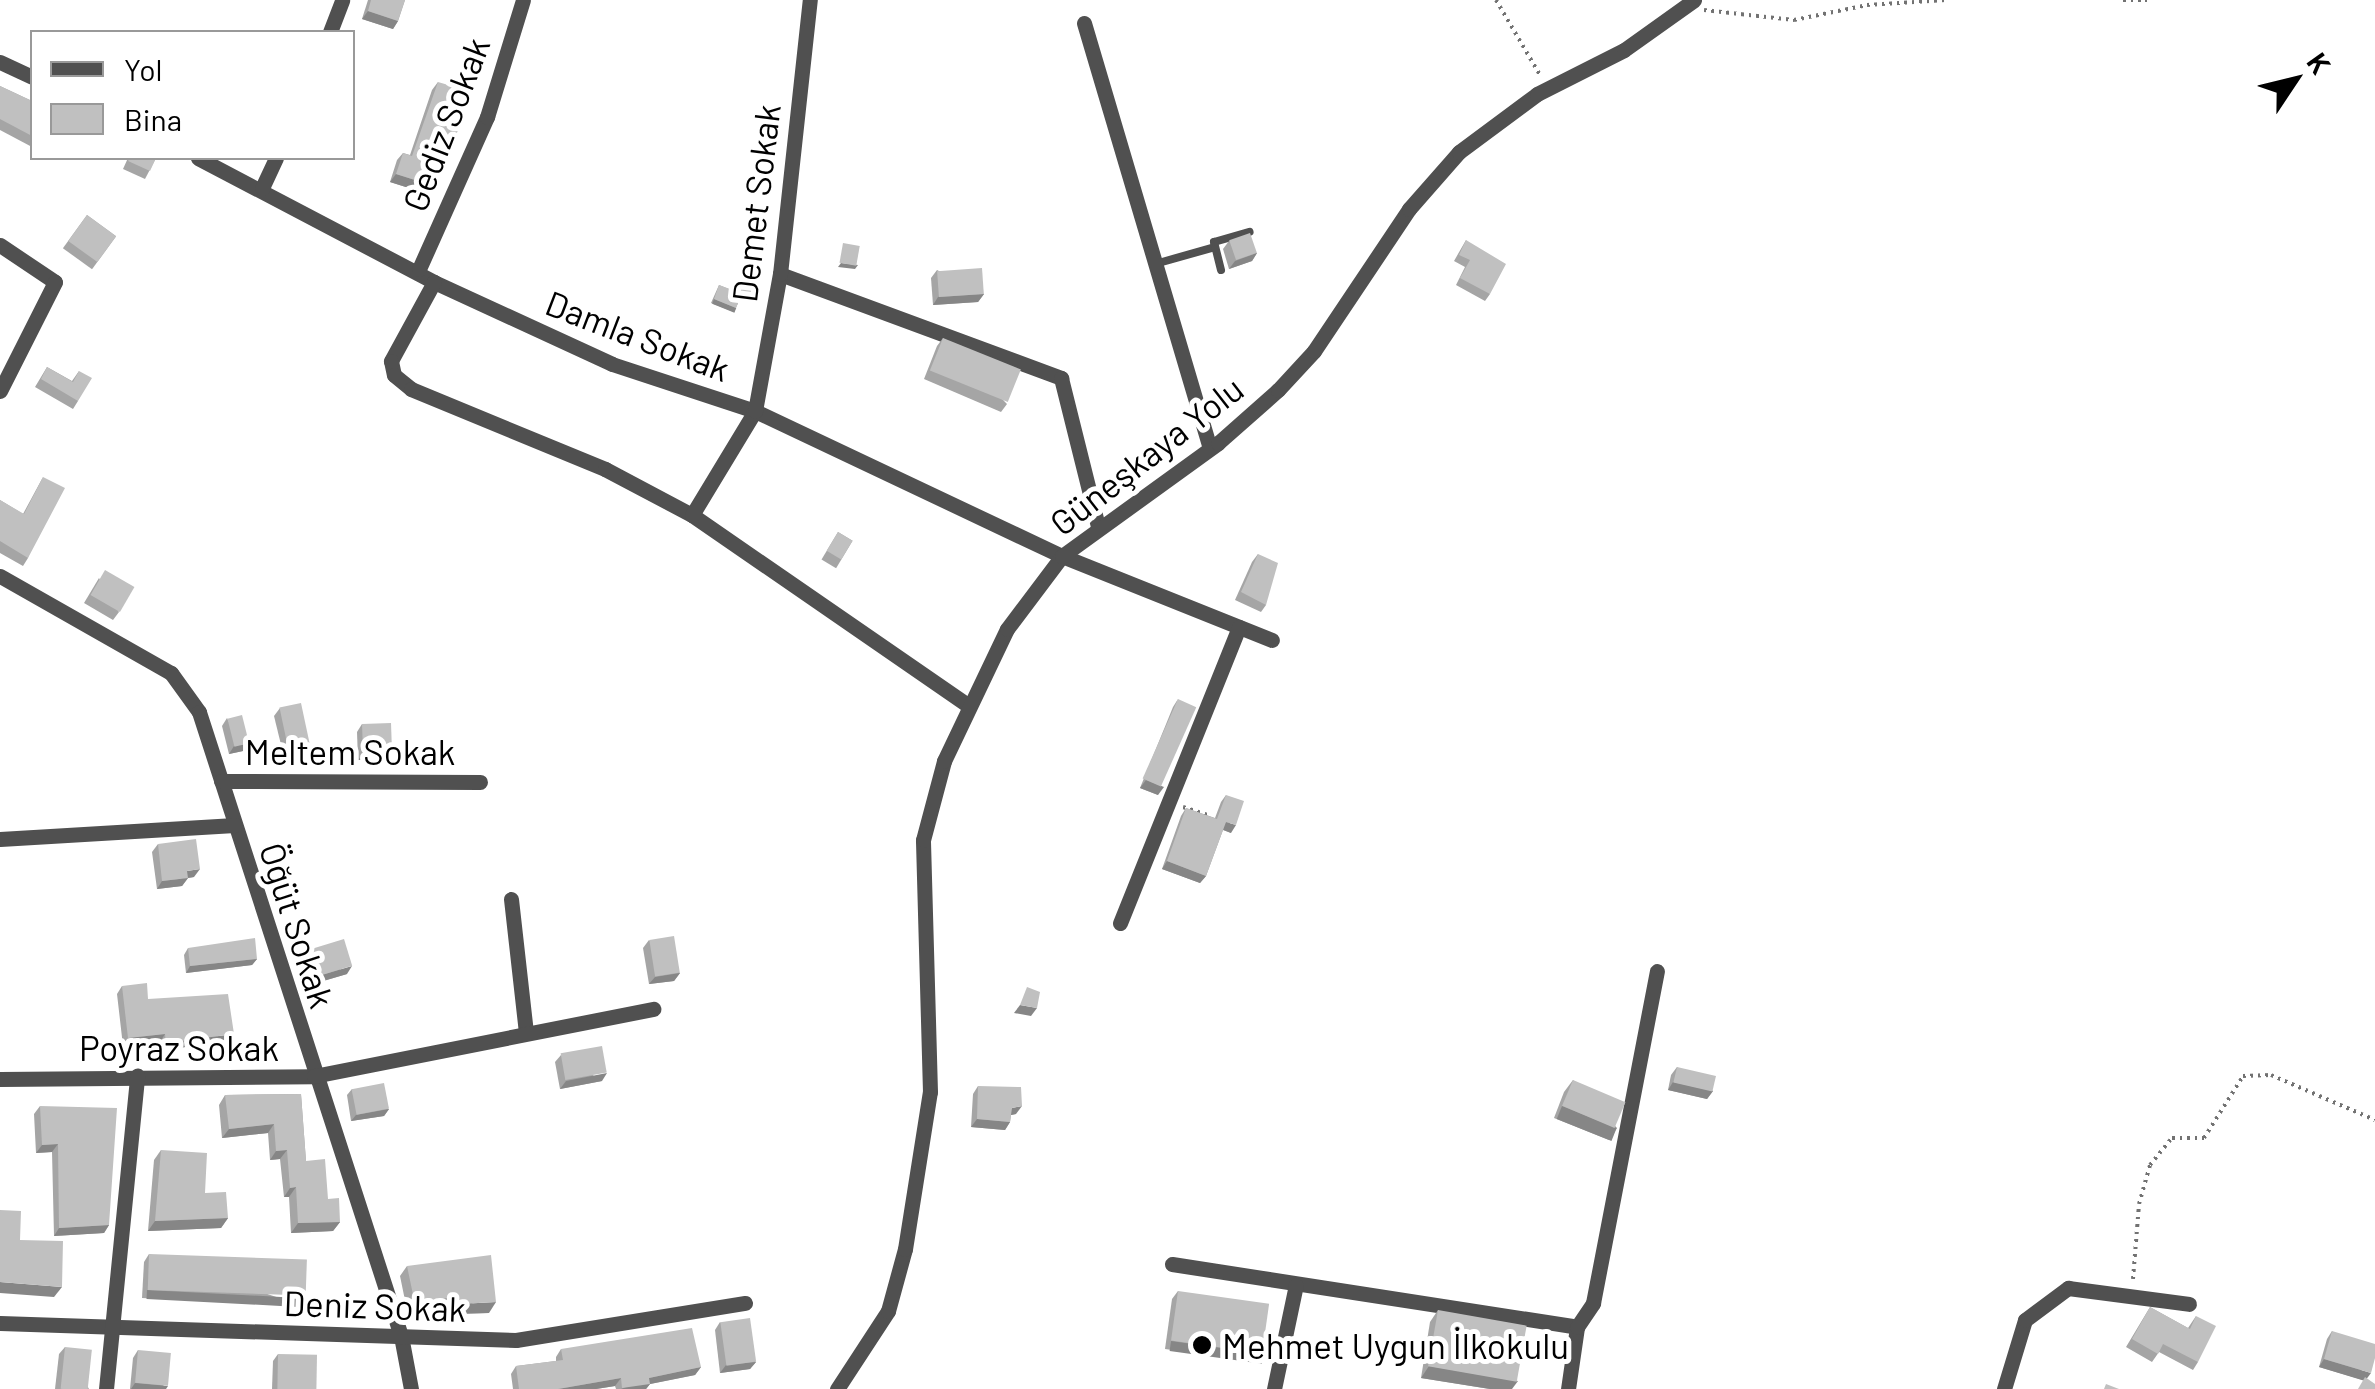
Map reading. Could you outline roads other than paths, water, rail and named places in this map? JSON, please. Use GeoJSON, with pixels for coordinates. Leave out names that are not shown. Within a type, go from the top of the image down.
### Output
{"type":"FeatureCollection","features":[{"type":"Feature","properties":{"kind":"street"},"geometry":{"type":"LineString","coordinates":[[331,30],[342,0]]}},
{"type":"Feature","properties":{"kind":"street","name":"Gediz Sokak"},"geometry":{"type":"LineString","coordinates":[[418,269],[487,118],[523,0]]}},
{"type":"Feature","properties":{"kind":"street","name":"Demet Sokak"},"geometry":{"type":"LineString","coordinates":[[692,516],[754,411],[780,274],[810,0]]}},
{"type":"Feature","properties":{"kind":"street","name":"Güneşkaya Yolu"},"geometry":{"type":"LineString","coordinates":[[836,1389],[888,1311],[905,1250],[930,1092],[923,840],[944,761],[1007,629],[1062,556],[1098,526],[1210,448],[1314,351],[1408,208],[1460,152],[1547,88],[1692,4]]}},
{"type":"Feature","properties":{"kind":"street"},"geometry":{"type":"LineString","coordinates":[[1084,23],[1210,448]]}},
{"type":"Feature","properties":{"kind":"street"},"geometry":{"type":"LineString","coordinates":[[0,62],[30,76]]}},
{"type":"Feature","properties":{"kind":"street","name":"Damla Sokak"},"geometry":{"type":"LineString","coordinates":[[202,160],[418,269],[434,282],[612,364],[754,411],[1062,556],[1272,640]]}},
{"type":"Feature","properties":{"kind":"street"},"geometry":{"type":"LineString","coordinates":[[262,188],[275,160]]}},
{"type":"Feature","properties":{"kind":"street"},"geometry":{"type":"LineString","coordinates":[[0,245],[56,282],[0,392]]}},
{"type":"Feature","properties":{"kind":"street"},"geometry":{"type":"LineString","coordinates":[[780,274],[1061,378],[1098,526]]}},
{"type":"Feature","properties":{"kind":"street"},"geometry":{"type":"LineString","coordinates":[[434,282],[390,361],[394,375],[410,389],[606,469],[692,516],[969,706]]}},
{"type":"Feature","properties":{"kind":"street","name":"Öğüt Sokak"},"geometry":{"type":"LineString","coordinates":[[0,576],[171,673],[198,712],[401,1336],[411,1389]]}},
{"type":"Feature","properties":{"kind":"street"},"geometry":{"type":"LineString","coordinates":[[1120,923],[1239,627]]}},
{"type":"Feature","properties":{"kind":"street","name":"Meltem Sokak"},"geometry":{"type":"LineString","coordinates":[[220,781],[480,782]]}},
{"type":"Feature","properties":{"kind":"street"},"geometry":{"type":"LineString","coordinates":[[0,839],[235,825]]}},
{"type":"Feature","properties":{"kind":"street"},"geometry":{"type":"LineString","coordinates":[[512,899],[526,1032]]}},
{"type":"Feature","properties":{"kind":"street"},"geometry":{"type":"LineString","coordinates":[[1568,1389],[1577,1327],[1592,1303],[1657,972]]}},
{"type":"Feature","properties":{"kind":"street","name":"Poyraz Sokak"},"geometry":{"type":"LineString","coordinates":[[0,1080],[314,1076],[652,1009]]}},
{"type":"Feature","properties":{"kind":"street"},"geometry":{"type":"LineString","coordinates":[[106,1389],[137,1076]]}},
{"type":"Feature","properties":{"kind":"street"},"geometry":{"type":"LineString","coordinates":[[1172,1264],[1577,1327]]}},
{"type":"Feature","properties":{"kind":"street"},"geometry":{"type":"LineString","coordinates":[[1274,1389],[1296,1285]]}},
{"type":"Feature","properties":{"kind":"street"},"geometry":{"type":"LineString","coordinates":[[2004,1389],[2025,1320],[2068,1288],[2189,1304]]}},
{"type":"Feature","properties":{"kind":"street","name":"Deniz Sokak"},"geometry":{"type":"LineString","coordinates":[[0,1323],[516,1340],[744,1302]]}},
{"type":"Feature","properties":{"kind":"lane"},"geometry":{"type":"LineString","coordinates":[[1156,264],[1250,232]]}},
{"type":"Feature","properties":{"kind":"lane"},"geometry":{"type":"LineString","coordinates":[[1215,247],[1221,270]]}},
{"type":"Feature","properties":{"kind":"place","name":"Mehmet Uygun İlkokulu"},"geometry":{"type":"Point","coordinates":[1202,1345]}}]}
